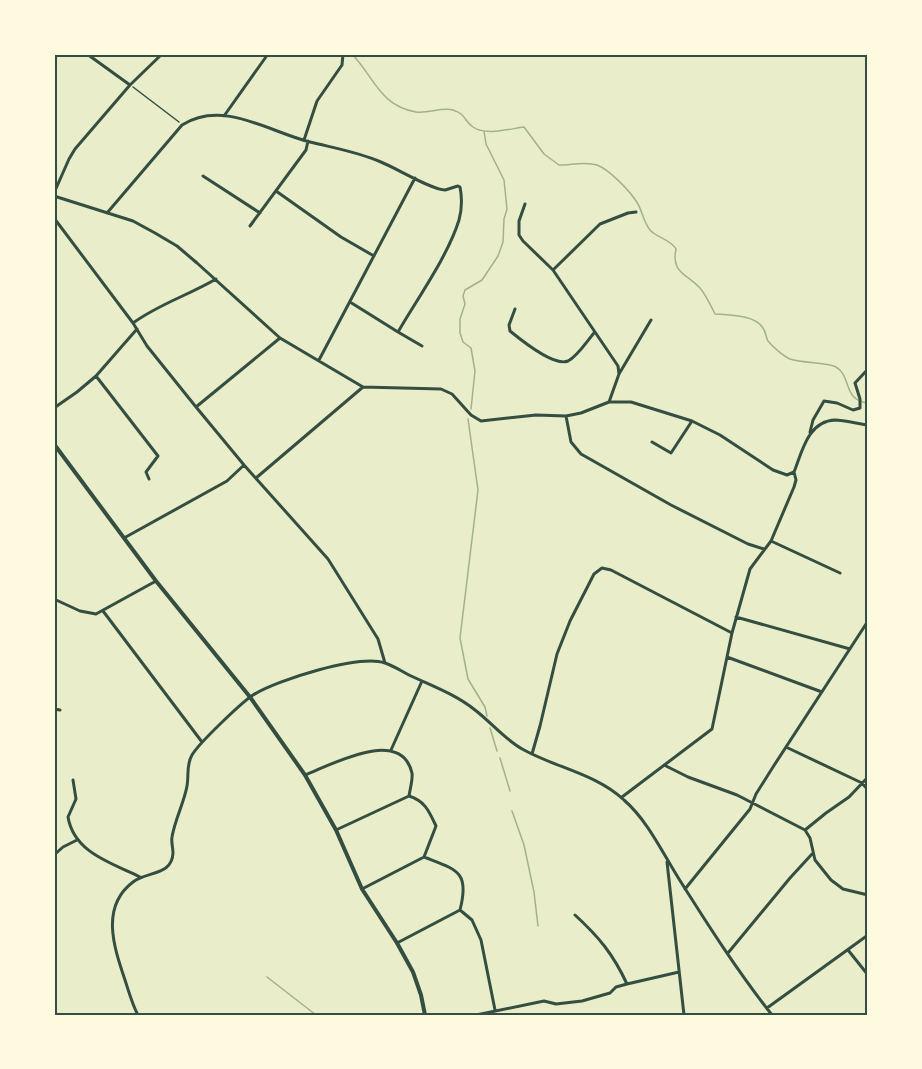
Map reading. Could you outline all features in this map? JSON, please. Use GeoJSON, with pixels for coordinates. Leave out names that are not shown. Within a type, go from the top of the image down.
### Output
{"type":"FeatureCollection","features":[{"type":"Feature","properties":{"kind":"street"},"geometry":{"type":"LineString","coordinates":[[87,54],[130,85]]}},
{"type":"Feature","properties":{"kind":"street"},"geometry":{"type":"LineString","coordinates":[[162,54],[130,85],[75,149],[54,195],[133,221],[155,232],[177,246],[216,279],[280,338],[363,387],[441,389],[452,394],[471,415],[481,421],[536,415],[566,416],[609,402],[631,402],[692,420],[720,435],[773,470],[788,475],[794,472]]}},
{"type":"Feature","properties":{"kind":"street"},"geometry":{"type":"LineString","coordinates":[[224,116],[268,54]]}},
{"type":"Feature","properties":{"kind":"street"},"geometry":{"type":"LineString","coordinates":[[250,226],[306,150],[306,141],[317,101],[342,66],[343,54]]}},
{"type":"Feature","properties":{"kind":"street"},"geometry":{"type":"LineString","coordinates":[[107,213],[182,125],[203,115],[258,122],[306,141],[350,151],[381,162],[444,190],[458,186],[460,187],[461,208],[459,220],[442,257],[398,332]]}},
{"type":"Feature","properties":{"kind":"street"},"geometry":{"type":"LineString","coordinates":[[203,176],[260,213]]}},
{"type":"Feature","properties":{"kind":"street"},"geometry":{"type":"LineString","coordinates":[[319,360],[416,178]]}},
{"type":"Feature","properties":{"kind":"street"},"geometry":{"type":"LineString","coordinates":[[276,191],[341,237],[374,256]]}},
{"type":"Feature","properties":{"kind":"street"},"geometry":{"type":"LineString","coordinates":[[525,204],[519,221],[519,235],[554,270],[618,366],[620,374]]}},
{"type":"Feature","properties":{"kind":"street"},"geometry":{"type":"LineString","coordinates":[[554,270],[600,224],[636,212]]}},
{"type":"Feature","properties":{"kind":"street"},"geometry":{"type":"LineString","coordinates":[[54,218],[133,323],[147,346],[196,407],[328,559],[378,639],[385,663]]}},
{"type":"Feature","properties":{"kind":"street"},"geometry":{"type":"LineString","coordinates":[[133,323],[154,309],[216,279]]}},
{"type":"Feature","properties":{"kind":"street"},"geometry":{"type":"LineString","coordinates":[[350,302],[422,346]]}},
{"type":"Feature","properties":{"kind":"street"},"geometry":{"type":"LineString","coordinates":[[515,309],[509,325],[510,331],[544,355],[560,362],[570,360],[594,333]]}},
{"type":"Feature","properties":{"kind":"street"},"geometry":{"type":"LineString","coordinates":[[609,402],[620,374],[651,320]]}},
{"type":"Feature","properties":{"kind":"street"},"geometry":{"type":"LineString","coordinates":[[54,408],[96,375],[137,329]]}},
{"type":"Feature","properties":{"kind":"street"},"geometry":{"type":"LineString","coordinates":[[196,407],[280,338]]}},
{"type":"Feature","properties":{"kind":"street"},"geometry":{"type":"LineString","coordinates":[[622,797],[712,729],[732,633],[750,569],[771,541],[794,487],[796,480],[794,472],[813,420],[824,401],[858,410],[861,406],[861,399],[855,383],[868,369]]}},
{"type":"Feature","properties":{"kind":"street"},"geometry":{"type":"LineString","coordinates":[[96,375],[158,456],[146,472],[149,479]]}},
{"type":"Feature","properties":{"kind":"street"},"geometry":{"type":"LineString","coordinates":[[256,478],[363,387]]}},
{"type":"Feature","properties":{"kind":"street"},"geometry":{"type":"LineString","coordinates":[[566,416],[571,442],[581,454],[681,510],[748,544],[764,549]]}},
{"type":"Feature","properties":{"kind":"street"},"geometry":{"type":"LineString","coordinates":[[652,442],[671,453],[692,420]]}},
{"type":"Feature","properties":{"kind":"street"},"geometry":{"type":"LineString","coordinates":[[808,436],[821,424],[835,420],[868,425]]}},
{"type":"Feature","properties":{"kind":"street"},"geometry":{"type":"LineString","coordinates":[[54,444],[156,581],[250,697],[305,775],[336,830],[362,889],[397,943],[416,980],[425,1015]]}},
{"type":"Feature","properties":{"kind":"street"},"geometry":{"type":"LineString","coordinates":[[124,538],[227,481],[244,465]]}},
{"type":"Feature","properties":{"kind":"street"},"geometry":{"type":"LineString","coordinates":[[771,541],[840,573]]}},
{"type":"Feature","properties":{"kind":"street"},"geometry":{"type":"LineString","coordinates":[[532,754],[557,654],[570,621],[594,574],[602,568],[611,570],[732,633]]}},
{"type":"Feature","properties":{"kind":"street"},"geometry":{"type":"LineString","coordinates":[[54,599],[80,611],[96,614],[156,581]]}},
{"type":"Feature","properties":{"kind":"street"},"geometry":{"type":"LineString","coordinates":[[103,611],[202,742]]}},
{"type":"Feature","properties":{"kind":"street"},"geometry":{"type":"LineString","coordinates":[[736,617],[850,649]]}},
{"type":"Feature","properties":{"kind":"street"},"geometry":{"type":"LineString","coordinates":[[685,888],[745,815],[773,766],[787,748],[868,621]]}},
{"type":"Feature","properties":{"kind":"street"},"geometry":{"type":"LineString","coordinates":[[727,657],[822,692]]}},
{"type":"Feature","properties":{"kind":"street"},"geometry":{"type":"LineString","coordinates":[[138,1015],[112,940],[116,905],[131,883],[140,877],[164,870],[169,864],[173,856],[171,840],[188,782],[188,764],[191,755],[250,697],[265,688],[339,664],[368,660],[385,663],[442,689],[461,700],[511,742],[532,754],[585,775],[622,797],[643,821],[728,953],[772,1015]]}},
{"type":"Feature","properties":{"kind":"street"},"geometry":{"type":"LineString","coordinates":[[390,750],[422,681]]}},
{"type":"Feature","properties":{"kind":"street"},"geometry":{"type":"LineString","coordinates":[[54,709],[60,710]]}},
{"type":"Feature","properties":{"kind":"street"},"geometry":{"type":"LineString","coordinates":[[787,748],[862,783],[868,790]]}},
{"type":"Feature","properties":{"kind":"street"},"geometry":{"type":"LineString","coordinates":[[305,775],[363,753],[377,749],[390,750],[404,757],[412,774],[409,796]]}},
{"type":"Feature","properties":{"kind":"street"},"geometry":{"type":"LineString","coordinates":[[664,765],[752,803],[805,830],[821,869],[836,886],[868,895]]}},
{"type":"Feature","properties":{"kind":"street"},"geometry":{"type":"LineString","coordinates":[[805,830],[849,797],[868,777]]}},
{"type":"Feature","properties":{"kind":"street"},"geometry":{"type":"LineString","coordinates":[[73,780],[76,799],[68,817],[77,840],[96,856],[140,877]]}},
{"type":"Feature","properties":{"kind":"street"},"geometry":{"type":"LineString","coordinates":[[336,830],[409,796],[419,800],[429,809],[436,826],[424,857],[362,889]]}},
{"type":"Feature","properties":{"kind":"street"},"geometry":{"type":"LineString","coordinates":[[54,855],[77,840]]}},
{"type":"Feature","properties":{"kind":"street"},"geometry":{"type":"LineString","coordinates":[[728,953],[790,878],[813,854]]}},
{"type":"Feature","properties":{"kind":"street"},"geometry":{"type":"LineString","coordinates":[[424,857],[453,869],[461,877],[465,885],[460,910]]}},
{"type":"Feature","properties":{"kind":"street"},"geometry":{"type":"LineString","coordinates":[[667,860],[684,1015]]}},
{"type":"Feature","properties":{"kind":"street"},"geometry":{"type":"LineString","coordinates":[[397,943],[460,910]]}},
{"type":"Feature","properties":{"kind":"street"},"geometry":{"type":"LineString","coordinates":[[460,910],[472,920],[481,940],[496,1015]]}},
{"type":"Feature","properties":{"kind":"street"},"geometry":{"type":"LineString","coordinates":[[575,915],[615,958],[627,984]]}},
{"type":"Feature","properties":{"kind":"street"},"geometry":{"type":"LineString","coordinates":[[766,1008],[868,935]]}},
{"type":"Feature","properties":{"kind":"street"},"geometry":{"type":"LineString","coordinates":[[848,950],[868,975]]}},
{"type":"Feature","properties":{"kind":"street"},"geometry":{"type":"LineString","coordinates":[[476,1015],[544,1001],[556,1004],[582,1001],[610,993],[616,987],[679,972]]}},
{"type":"Feature","properties":{"kind":"path"},"geometry":{"type":"LineString","coordinates":[[130,85],[182,125]]}},
{"type":"Feature","properties":{"kind":"waterway"},"geometry":{"type":"LineString","coordinates":[[352,54],[386,97],[404,109],[416,112],[453,110],[470,125],[484,131],[524,127],[544,154],[559,165],[588,163],[597,165],[608,172],[635,199],[650,230],[676,249],[675,257],[678,268],[700,288],[715,314],[754,320],[765,331],[767,340],[781,354],[790,359],[836,367],[841,371],[854,397],[868,403]]}},
{"type":"Feature","properties":{"kind":"waterway"},"geometry":{"type":"LineString","coordinates":[[471,409],[475,371],[471,348],[463,342],[460,333],[460,319],[465,304],[463,296],[465,290],[482,280],[498,256],[503,242],[507,209],[504,180],[486,144],[484,131]]}},
{"type":"Feature","properties":{"kind":"waterway"},"geometry":{"type":"LineString","coordinates":[[468,419],[478,490],[460,638],[468,679],[485,707],[487,716]]}},
{"type":"Feature","properties":{"kind":"waterway"},"geometry":{"type":"LineString","coordinates":[[490,728],[497,751]]}},
{"type":"Feature","properties":{"kind":"waterway"},"geometry":{"type":"LineString","coordinates":[[500,758],[510,791]]}},
{"type":"Feature","properties":{"kind":"waterway"},"geometry":{"type":"LineString","coordinates":[[512,811],[524,845],[534,892],[538,926]]}},
{"type":"Feature","properties":{"kind":"waterway"},"geometry":{"type":"LineString","coordinates":[[267,977],[316,1015]]}}]}
